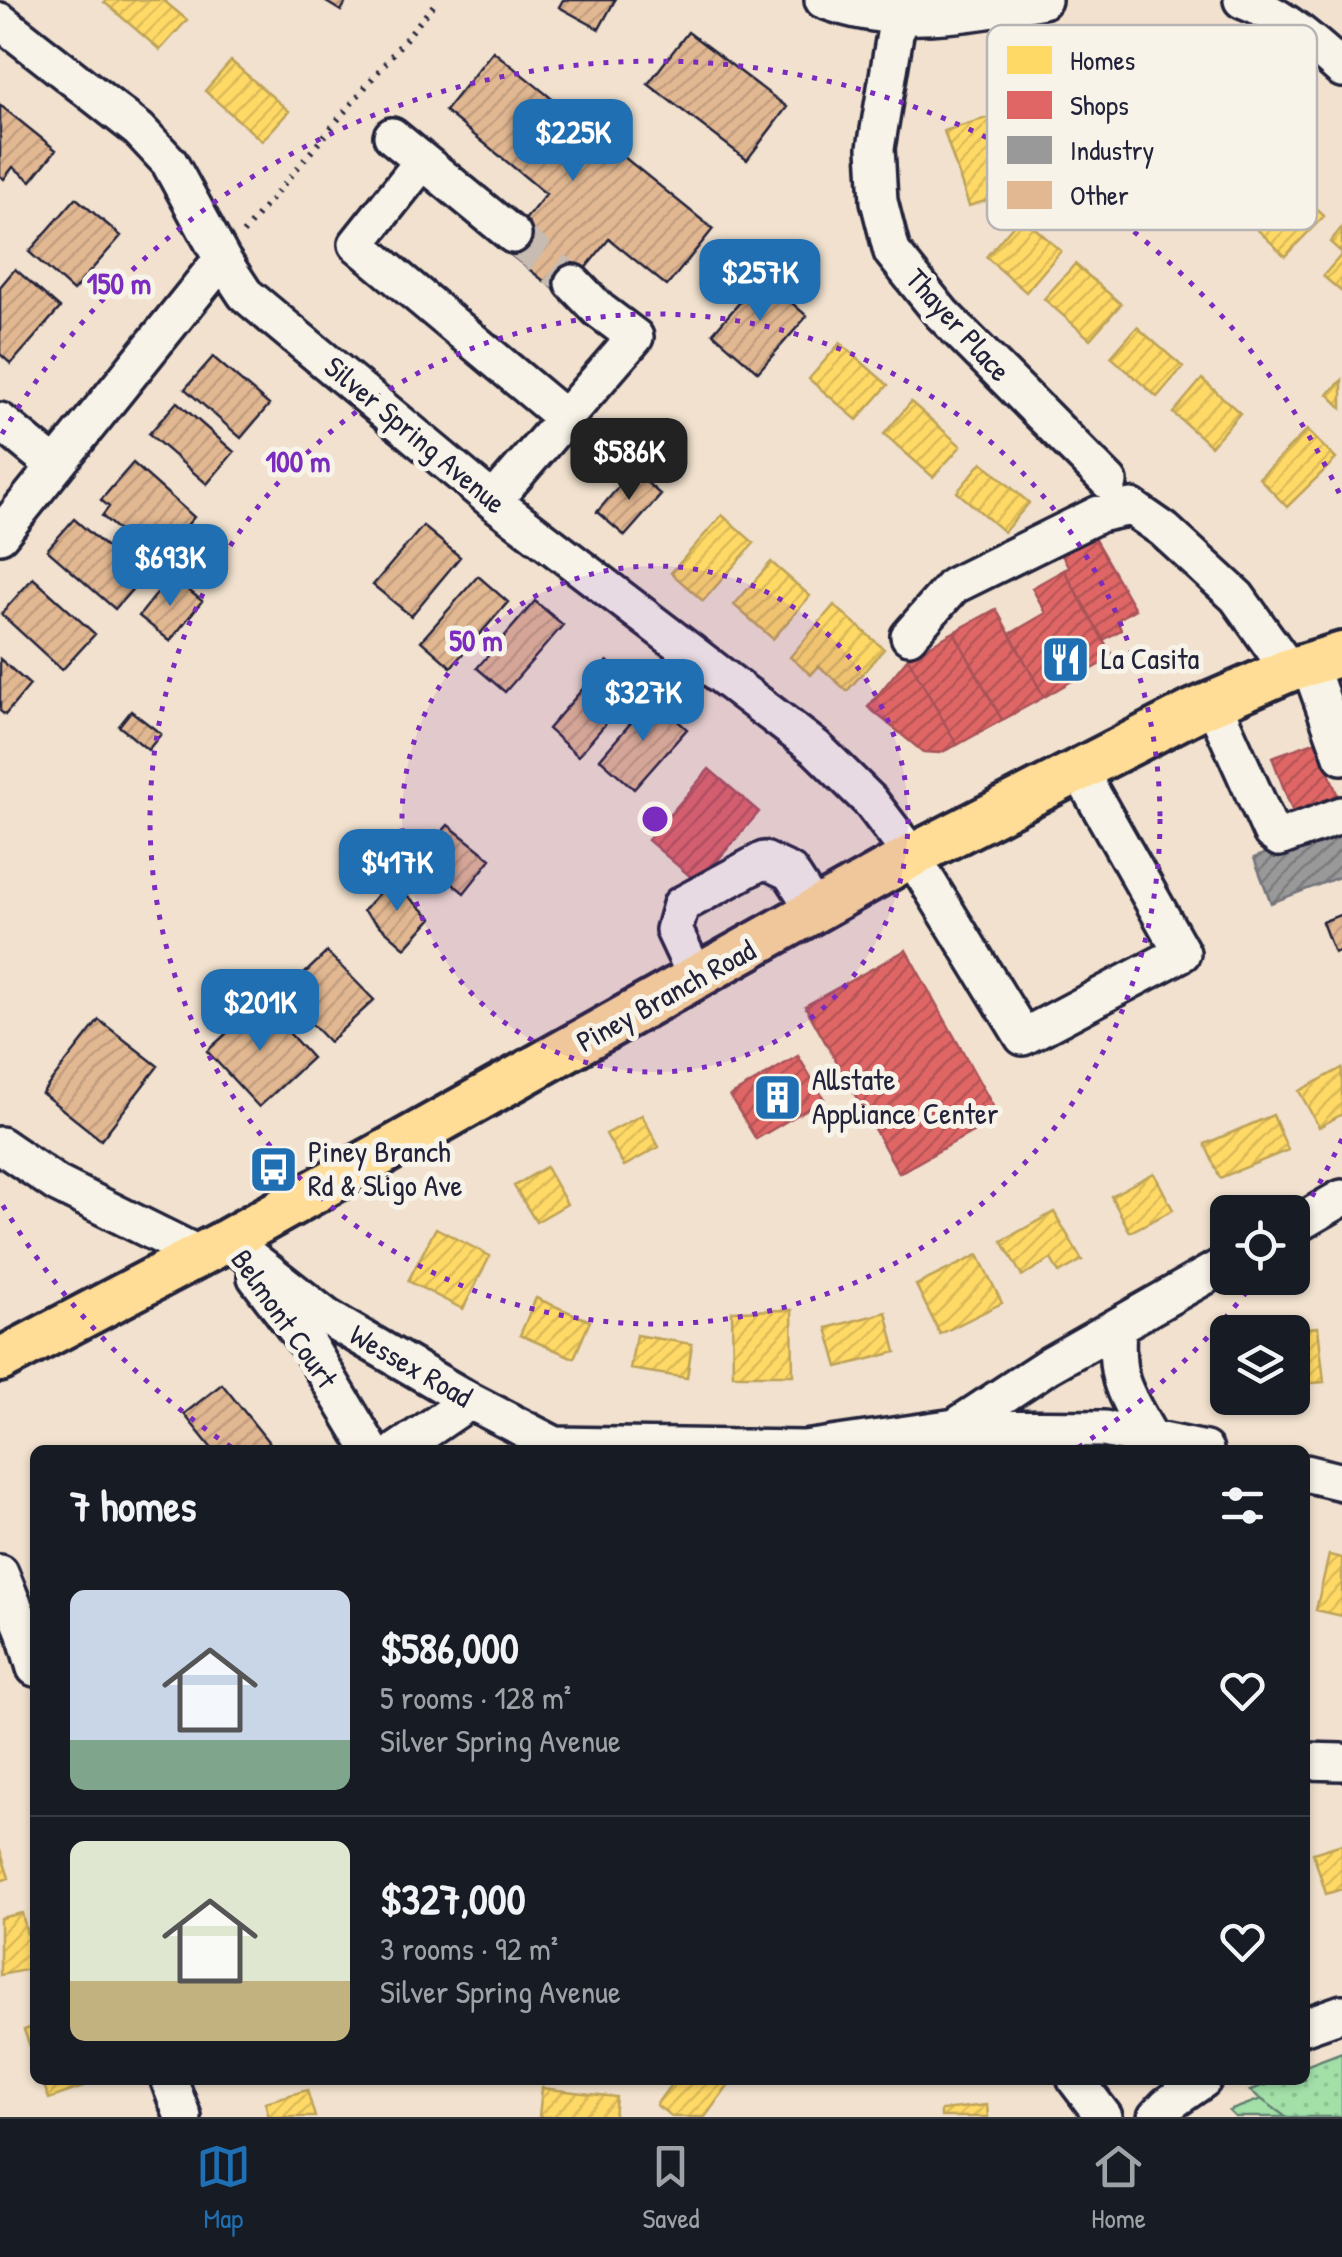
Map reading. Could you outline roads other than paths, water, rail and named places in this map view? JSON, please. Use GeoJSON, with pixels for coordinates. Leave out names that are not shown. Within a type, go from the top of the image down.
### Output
{"type":"FeatureCollection","features":[{"type":"Feature","properties":{"kind":"main road","name":"Piney Branch Road"},"geometry":{"type":"LineString","coordinates":[[0,1360],[214,1248],[912,856],[1213,703],[1314,662]]}},
{"type":"Feature","properties":{"kind":"street"},"geometry":{"type":"LineString","coordinates":[[823,0],[898,16],[960,16],[1043,0]]}},
{"type":"Feature","properties":{"kind":"street"},"geometry":{"type":"LineString","coordinates":[[1242,0],[1268,10],[1290,25]]}},
{"type":"Feature","properties":{"kind":"street","name":"Thayer Place"},"geometry":{"type":"LineString","coordinates":[[898,16],[876,148],[879,201],[892,252],[942,314],[1109,482]]}},
{"type":"Feature","properties":{"kind":"street","name":"Silver Spring Avenue"},"geometry":{"type":"LineString","coordinates":[[0,21],[139,130],[169,162],[245,294],[493,500],[816,748],[870,801],[912,856],[1023,1036],[1182,952],[1079,770]]}},
{"type":"Feature","properties":{"kind":"street"},"geometry":{"type":"LineString","coordinates":[[1317,47],[1342,69]]}},
{"type":"Feature","properties":{"kind":"street"},"geometry":{"type":"LineString","coordinates":[[392,136],[513,234]]}},
{"type":"Feature","properties":{"kind":"street"},"geometry":{"type":"LineString","coordinates":[[422,162],[356,244],[566,419]]}},
{"type":"Feature","properties":{"kind":"street"},"geometry":{"type":"LineString","coordinates":[[0,535],[222,259]]}},
{"type":"Feature","properties":{"kind":"street"},"geometry":{"type":"LineString","coordinates":[[493,500],[635,337],[573,284]]}},
{"type":"Feature","properties":{"kind":"street"},"geometry":{"type":"LineString","coordinates":[[0,421],[55,466]]}},
{"type":"Feature","properties":{"kind":"street"},"geometry":{"type":"LineString","coordinates":[[909,636],[953,586],[1100,514],[1130,508],[1164,530],[1314,662],[1342,756]]}},
{"type":"Feature","properties":{"kind":"street"},"geometry":{"type":"LineString","coordinates":[[1213,703],[1270,832],[1279,838],[1342,816]]}},
{"type":"Feature","properties":{"kind":"street"},"geometry":{"type":"LineString","coordinates":[[696,979],[674,930],[681,904],[764,860],[790,872],[816,912]]}},
{"type":"Feature","properties":{"kind":"street"},"geometry":{"type":"LineString","coordinates":[[0,1145],[57,1184],[214,1248]]}},
{"type":"Feature","properties":{"kind":"street"},"geometry":{"type":"LineString","coordinates":[[1310,1216],[1342,1198]]}},
{"type":"Feature","properties":{"kind":"street","name":"Wessex Road"},"geometry":{"type":"LineString","coordinates":[[214,1248],[470,1401],[555,1445]]}},
{"type":"Feature","properties":{"kind":"street","name":"Belmont Court"},"geometry":{"type":"LineString","coordinates":[[214,1248],[310,1348],[369,1445]]}},
{"type":"Feature","properties":{"kind":"street","name":"Wessex Road"},"geometry":{"type":"LineString","coordinates":[[852,1445],[958,1438],[1049,1365],[1210,1274]]}},
{"type":"Feature","properties":{"kind":"street"},"geometry":{"type":"LineString","coordinates":[[1118,1326],[1115,1366],[1150,1437]]}},
{"type":"Feature","properties":{"kind":"street"},"geometry":{"type":"LineString","coordinates":[[405,1445],[470,1401]]}},
{"type":"Feature","properties":{"kind":"street"},"geometry":{"type":"LineString","coordinates":[[958,1438],[1104,1429],[1184,1445]]}},
{"type":"Feature","properties":{"kind":"street"},"geometry":{"type":"LineString","coordinates":[[1310,1474],[1342,1482]]}},
{"type":"Feature","properties":{"kind":"street"},"geometry":{"type":"LineString","coordinates":[[0,1573],[30,1651]]}},
{"type":"Feature","properties":{"kind":"street"},"geometry":{"type":"LineString","coordinates":[[1310,1761],[1342,1762]]}},
{"type":"Feature","properties":{"kind":"street"},"geometry":{"type":"LineString","coordinates":[[1310,2024],[1342,2013]]}},
{"type":"Feature","properties":{"kind":"street"},"geometry":{"type":"LineString","coordinates":[[171,2085],[183,2117]]}},
{"type":"Feature","properties":{"kind":"street"},"geometry":{"type":"LineString","coordinates":[[1080,2085],[1104,2117]]}},
{"type":"Feature","properties":{"kind":"street"},"geometry":{"type":"LineString","coordinates":[[1156,2117],[1195,2085]]}},
{"type":"Feature","properties":{"kind":"tunnel"},"geometry":{"type":"LineString","coordinates":[[513,235],[573,283]]}},
{"type":"Feature","properties":{"kind":"place","name":"La Casita"},"geometry":{"type":"Point","coordinates":[1066,659]}},
{"type":"Feature","properties":{"kind":"place","name":"Allstate Appliance Center"},"geometry":{"type":"Point","coordinates":[777,1097]}},
{"type":"Feature","properties":{"kind":"place","name":"Piney Branch Rd & Sligo Ave"},"geometry":{"type":"Point","coordinates":[273,1169]}}]}
